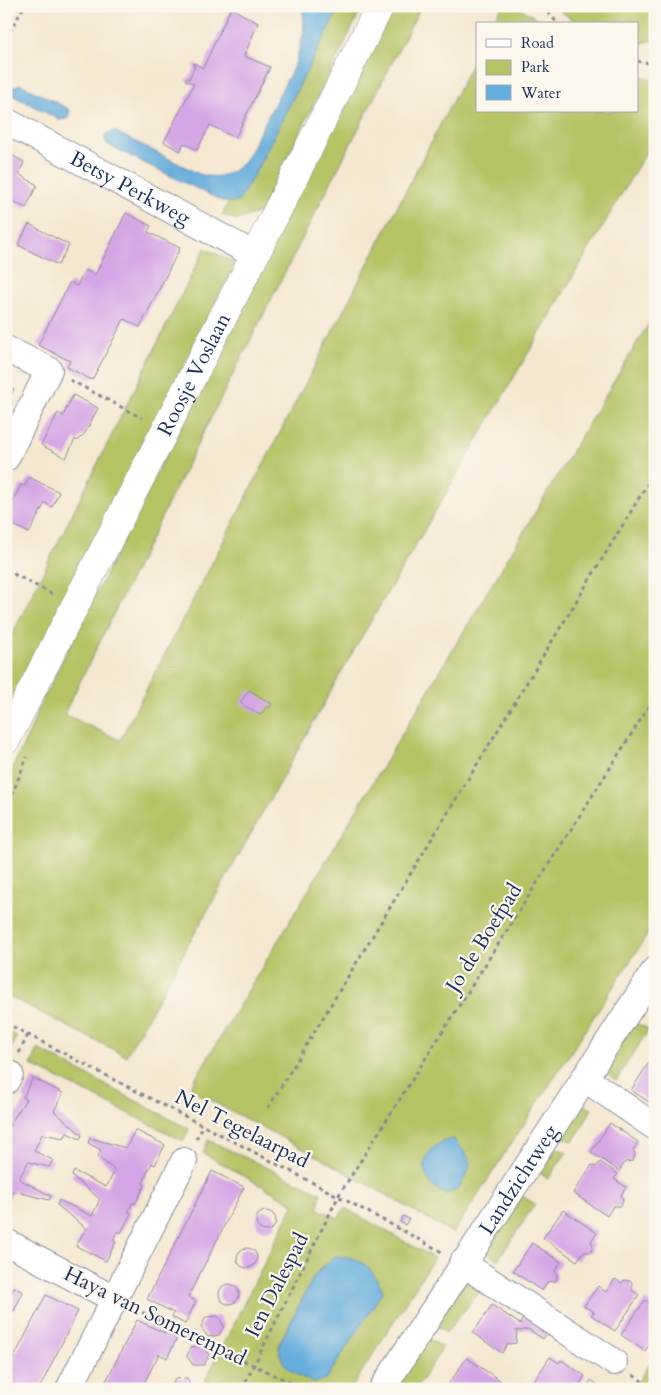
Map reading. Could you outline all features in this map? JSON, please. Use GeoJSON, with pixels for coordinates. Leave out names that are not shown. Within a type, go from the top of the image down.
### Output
{"type":"FeatureCollection","features":[{"type":"Feature","properties":{"kind":"street","name":"Roosje Voslaan"},"geometry":{"type":"LineString","coordinates":[[6,740],[255,255],[380,6]]}},
{"type":"Feature","properties":{"kind":"street","name":"Betsy Perkweg"},"geometry":{"type":"LineString","coordinates":[[6,121],[255,255]]}},
{"type":"Feature","properties":{"kind":"street"},"geometry":{"type":"LineString","coordinates":[[6,349],[49,370],[6,458]]}},
{"type":"Feature","properties":{"kind":"street","name":"Landzichtweg"},"geometry":{"type":"LineString","coordinates":[[382,1389],[462,1263],[655,970]]}},
{"type":"Feature","properties":{"kind":"street"},"geometry":{"type":"LineString","coordinates":[[584,1078],[655,1127]]}},
{"type":"Feature","properties":{"kind":"street"},"geometry":{"type":"LineString","coordinates":[[69,1389],[184,1161]]}},
{"type":"Feature","properties":{"kind":"street","name":"Haya van Somerenpad"},"geometry":{"type":"LineString","coordinates":[[6,1242],[114,1299]]}},
{"type":"Feature","properties":{"kind":"street"},"geometry":{"type":"LineString","coordinates":[[462,1263],[614,1362]]}},
{"type":"Feature","properties":{"kind":"path"},"geometry":{"type":"LineString","coordinates":[[6,39],[24,6]]}},
{"type":"Feature","properties":{"kind":"path"},"geometry":{"type":"LineString","coordinates":[[543,6],[556,22]]}},
{"type":"Feature","properties":{"kind":"path"},"geometry":{"type":"LineString","coordinates":[[638,61],[655,64]]}},
{"type":"Feature","properties":{"kind":"path"},"geometry":{"type":"LineString","coordinates":[[49,370],[136,415]]}},
{"type":"Feature","properties":{"kind":"path"},"geometry":{"type":"LineString","coordinates":[[268,1108],[655,472]]}},
{"type":"Feature","properties":{"kind":"path"},"geometry":{"type":"LineString","coordinates":[[6,570],[49,592]]}},
{"type":"Feature","properties":{"kind":"path","name":"Jo de Boefpad"},"geometry":{"type":"LineString","coordinates":[[339,1195],[655,698]]}},
{"type":"Feature","properties":{"kind":"path","name":"Nel Tegelaarpad"},"geometry":{"type":"LineString","coordinates":[[6,1023],[203,1127],[339,1195],[462,1263]]}},
{"type":"Feature","properties":{"kind":"path"},"geometry":{"type":"LineString","coordinates":[[23,1046],[28,1035]]}},
{"type":"Feature","properties":{"kind":"path"},"geometry":{"type":"LineString","coordinates":[[197,1138],[203,1127]]}},
{"type":"Feature","properties":{"kind":"path","name":"Ien Dalespad"},"geometry":{"type":"LineString","coordinates":[[242,1389],[339,1195]]}},
{"type":"Feature","properties":{"kind":"path","name":"Haya van Somerenpad"},"geometry":{"type":"LineString","coordinates":[[114,1299],[304,1389]]}},
{"type":"Feature","properties":{"kind":"green space"},"geometry":{"type":"Polygon","coordinates":[[[326,6],[363,6],[260,212],[237,220],[222,215],[326,6]]]}},
{"type":"Feature","properties":{"kind":"green space"},"geometry":{"type":"Polygon","coordinates":[[[391,6],[421,6],[202,435],[64,714],[120,740],[476,56],[476,112],[638,112],[638,74],[655,82],[655,137],[351,655],[126,1056],[6,995],[6,782],[40,705],[391,6]]]}},
{"type":"Feature","properties":{"kind":"green space"},"geometry":{"type":"Polygon","coordinates":[[[502,6],[516,6],[544,22],[494,22],[502,6]]]}},
{"type":"Feature","properties":{"kind":"green space"},"geometry":{"type":"Polygon","coordinates":[[[553,6],[655,6],[655,40],[638,44],[638,22],[576,22],[553,6]]]}},
{"type":"Feature","properties":{"kind":"green space"},"geometry":{"type":"Polygon","coordinates":[[[205,248],[235,263],[6,718],[6,647],[205,248]]]}},
{"type":"Feature","properties":{"kind":"green space"},"geometry":{"type":"Polygon","coordinates":[[[655,313],[655,923],[453,1233],[315,1155],[189,1089],[655,313]]]}},
{"type":"Feature","properties":{"kind":"green space"},"geometry":{"type":"Polygon","coordinates":[[[635,1023],[649,1029],[616,1081],[604,1070],[635,1023]]]}},
{"type":"Feature","properties":{"kind":"green space"},"geometry":{"type":"Polygon","coordinates":[[[6,1031],[17,1036],[8,1056],[6,1055],[6,1031]]]}},
{"type":"Feature","properties":{"kind":"green space"},"geometry":{"type":"Polygon","coordinates":[[[38,1049],[189,1129],[184,1141],[31,1065],[38,1049]]]}},
{"type":"Feature","properties":{"kind":"green space"},"geometry":{"type":"Polygon","coordinates":[[[582,1104],[592,1109],[573,1142],[563,1137],[582,1104]]]}},
{"type":"Feature","properties":{"kind":"green space"},"geometry":{"type":"Polygon","coordinates":[[[208,1140],[321,1193],[318,1209],[338,1218],[345,1208],[434,1258],[351,1389],[201,1389],[294,1204],[203,1153],[208,1140]],[[323,1265],[314,1276],[279,1345],[323,1265]]]}},
{"type":"Feature","properties":{"kind":"green space"},"geometry":{"type":"Polygon","coordinates":[[[553,1147],[567,1152],[548,1179],[537,1171],[553,1147]]]}},
{"type":"Feature","properties":{"kind":"green space"},"geometry":{"type":"Polygon","coordinates":[[[522,1196],[535,1204],[498,1260],[486,1252],[522,1196]]]}},
{"type":"Feature","properties":{"kind":"green space"},"geometry":{"type":"Polygon","coordinates":[[[463,1278],[481,1290],[446,1333],[436,1325],[463,1278]]]}},
{"type":"Feature","properties":{"kind":"green space"},"geometry":{"type":"Polygon","coordinates":[[[428,1339],[443,1347],[416,1389],[395,1389],[428,1339]]]}},
{"type":"Feature","properties":{"kind":"green space"},"geometry":{"type":"Polygon","coordinates":[[[655,1356],[655,1389],[633,1389],[655,1356]]]}},
{"type":"Feature","properties":{"kind":"water"},"geometry":{"type":"Polygon","coordinates":[[[303,6],[340,6],[255,173],[238,202],[224,202],[108,145],[104,138],[106,134],[114,131],[199,174],[219,176],[235,170],[245,161],[295,64],[304,32],[303,6]]]}},
{"type":"Feature","properties":{"kind":"water"},"geometry":{"type":"Polygon","coordinates":[[[20,84],[69,109],[70,118],[60,120],[12,95],[12,88],[20,84]]]}},
{"type":"Feature","properties":{"kind":"water"},"geometry":{"type":"Polygon","coordinates":[[[454,1139],[468,1157],[470,1165],[466,1176],[457,1190],[445,1194],[428,1180],[425,1162],[428,1154],[434,1147],[454,1139]]]}},
{"type":"Feature","properties":{"kind":"water"},"geometry":{"type":"Polygon","coordinates":[[[335,1256],[352,1258],[365,1264],[383,1291],[327,1378],[314,1383],[294,1373],[285,1365],[279,1345],[314,1276],[335,1256]]]}},
{"type":"Feature","properties":{"kind":"building"},"geometry":{"type":"Polygon","coordinates":[[[231,8],[258,23],[244,56],[270,67],[235,138],[210,125],[197,150],[184,143],[180,151],[164,142],[194,84],[185,80],[189,79],[195,66],[193,65],[194,63],[203,68],[231,8]]]}},
{"type":"Feature","properties":{"kind":"building"},"geometry":{"type":"Polygon","coordinates":[[[6,152],[24,162],[19,174],[37,185],[26,208],[6,198],[6,152]]]}},
{"type":"Feature","properties":{"kind":"building"},"geometry":{"type":"Polygon","coordinates":[[[126,213],[151,226],[148,232],[180,248],[140,327],[124,319],[92,380],[67,367],[70,361],[38,345],[70,282],[77,286],[85,270],[95,275],[126,213]]]}},
{"type":"Feature","properties":{"kind":"building"},"geometry":{"type":"Polygon","coordinates":[[[29,224],[69,245],[58,265],[18,245],[29,224]]]}},
{"type":"Feature","properties":{"kind":"building"},"geometry":{"type":"Polygon","coordinates":[[[6,385],[14,389],[10,397],[12,404],[6,406],[6,385]]]}},
{"type":"Feature","properties":{"kind":"building"},"geometry":{"type":"Polygon","coordinates":[[[73,395],[98,408],[85,433],[77,441],[75,439],[66,458],[41,445],[58,413],[63,416],[73,395]]]}},
{"type":"Feature","properties":{"kind":"building"},"geometry":{"type":"Polygon","coordinates":[[[29,477],[59,492],[52,507],[45,503],[29,533],[6,521],[6,515],[21,485],[25,486],[29,477]]]}},
{"type":"Feature","properties":{"kind":"building"},"geometry":{"type":"Polygon","coordinates":[[[249,690],[272,704],[269,708],[267,706],[260,715],[240,703],[249,690]]]}},
{"type":"Feature","properties":{"kind":"building"},"geometry":{"type":"Polygon","coordinates":[[[650,1061],[655,1064],[655,1106],[631,1090],[650,1061]]]}},
{"type":"Feature","properties":{"kind":"building"},"geometry":{"type":"Polygon","coordinates":[[[33,1078],[63,1093],[54,1111],[82,1135],[80,1139],[67,1133],[64,1138],[42,1134],[34,1151],[53,1160],[49,1167],[28,1162],[19,1179],[51,1196],[49,1200],[13,1191],[6,1204],[6,1131],[26,1099],[23,1097],[33,1078]]]}},
{"type":"Feature","properties":{"kind":"building"},"geometry":{"type":"Polygon","coordinates":[[[610,1123],[638,1142],[633,1150],[635,1154],[633,1161],[625,1162],[619,1171],[591,1152],[610,1123]]]}},
{"type":"Feature","properties":{"kind":"building"},"geometry":{"type":"Polygon","coordinates":[[[135,1130],[165,1145],[155,1165],[152,1163],[143,1183],[145,1185],[135,1204],[133,1202],[128,1212],[131,1213],[121,1233],[118,1231],[113,1240],[116,1242],[106,1261],[76,1246],[86,1228],[57,1205],[59,1200],[92,1216],[100,1199],[72,1176],[74,1171],[106,1187],[115,1171],[98,1156],[101,1150],[88,1143],[90,1138],[126,1148],[135,1130]]]}},
{"type":"Feature","properties":{"kind":"building"},"geometry":{"type":"Polygon","coordinates":[[[600,1162],[618,1174],[614,1179],[626,1187],[621,1195],[623,1200],[621,1206],[613,1206],[607,1216],[573,1193],[592,1165],[596,1167],[600,1162]]]}},
{"type":"Feature","properties":{"kind":"building"},"geometry":{"type":"Polygon","coordinates":[[[212,1171],[244,1187],[188,1297],[196,1301],[185,1324],[172,1317],[174,1313],[147,1299],[212,1171]]]}},
{"type":"Feature","properties":{"kind":"building"},"geometry":{"type":"Polygon","coordinates":[[[563,1210],[597,1233],[591,1241],[593,1245],[591,1252],[583,1252],[577,1261],[543,1238],[563,1210]]]}},
{"type":"Feature","properties":{"kind":"building"},"geometry":{"type":"Polygon","coordinates":[[[266,1211],[273,1214],[276,1221],[273,1228],[266,1231],[259,1228],[256,1221],[259,1214],[266,1211]]]}},
{"type":"Feature","properties":{"kind":"building"},"geometry":{"type":"Polygon","coordinates":[[[403,1216],[409,1219],[405,1225],[400,1222],[403,1216]]]}},
{"type":"Feature","properties":{"kind":"building"},"geometry":{"type":"Polygon","coordinates":[[[532,1243],[561,1262],[555,1270],[557,1275],[556,1281],[547,1282],[542,1291],[513,1271],[532,1243]]]}},
{"type":"Feature","properties":{"kind":"building"},"geometry":{"type":"Polygon","coordinates":[[[247,1248],[254,1251],[257,1258],[254,1265],[247,1268],[240,1265],[237,1258],[240,1251],[247,1248]]]}},
{"type":"Feature","properties":{"kind":"building"},"geometry":{"type":"Polygon","coordinates":[[[615,1279],[621,1283],[625,1280],[632,1282],[632,1290],[639,1295],[615,1331],[591,1315],[594,1312],[584,1306],[598,1286],[606,1292],[615,1279]]]}},
{"type":"Feature","properties":{"kind":"building"},"geometry":{"type":"Polygon","coordinates":[[[229,1284],[236,1287],[239,1294],[236,1301],[229,1304],[222,1301],[219,1294],[222,1287],[229,1284]]]}},
{"type":"Feature","properties":{"kind":"building"},"geometry":{"type":"Polygon","coordinates":[[[14,1287],[23,1292],[14,1311],[6,1308],[6,1302],[14,1287]]]}},
{"type":"Feature","properties":{"kind":"building"},"geometry":{"type":"Polygon","coordinates":[[[46,1295],[78,1311],[39,1389],[6,1389],[6,1373],[46,1295]]]}},
{"type":"Feature","properties":{"kind":"building"},"geometry":{"type":"Polygon","coordinates":[[[645,1300],[649,1303],[655,1301],[655,1336],[645,1351],[621,1335],[645,1300]]]}},
{"type":"Feature","properties":{"kind":"building"},"geometry":{"type":"Polygon","coordinates":[[[492,1305],[520,1324],[525,1315],[549,1331],[543,1339],[528,1329],[517,1330],[516,1343],[507,1344],[502,1353],[473,1333],[492,1305]]]}},
{"type":"Feature","properties":{"kind":"building"},"geometry":{"type":"Polygon","coordinates":[[[218,1316],[224,1326],[219,1335],[208,1337],[201,1327],[206,1317],[218,1316]]]}},
{"type":"Feature","properties":{"kind":"building"},"geometry":{"type":"Polygon","coordinates":[[[137,1320],[164,1333],[167,1328],[179,1334],[167,1358],[159,1354],[141,1389],[102,1389],[137,1320]]]}},
{"type":"Feature","properties":{"kind":"building"},"geometry":{"type":"Polygon","coordinates":[[[203,1346],[209,1355],[204,1365],[193,1365],[187,1356],[191,1347],[203,1346]]]}},
{"type":"Feature","properties":{"kind":"building"},"geometry":{"type":"Polygon","coordinates":[[[550,1357],[559,1363],[561,1360],[585,1376],[576,1389],[537,1389],[531,1385],[550,1357]]]}},
{"type":"Feature","properties":{"kind":"building"},"geometry":{"type":"Polygon","coordinates":[[[467,1358],[501,1381],[495,1389],[451,1389],[447,1386],[467,1358]]]}},
{"type":"Feature","properties":{"kind":"building"},"geometry":{"type":"Polygon","coordinates":[[[187,1378],[192,1389],[170,1389],[175,1379],[187,1378]]]}},
{"type":"Feature","properties":{"kind":"building"},"geometry":{"type":"Polygon","coordinates":[[[591,1380],[604,1389],[585,1389],[591,1380]]]}}]}
